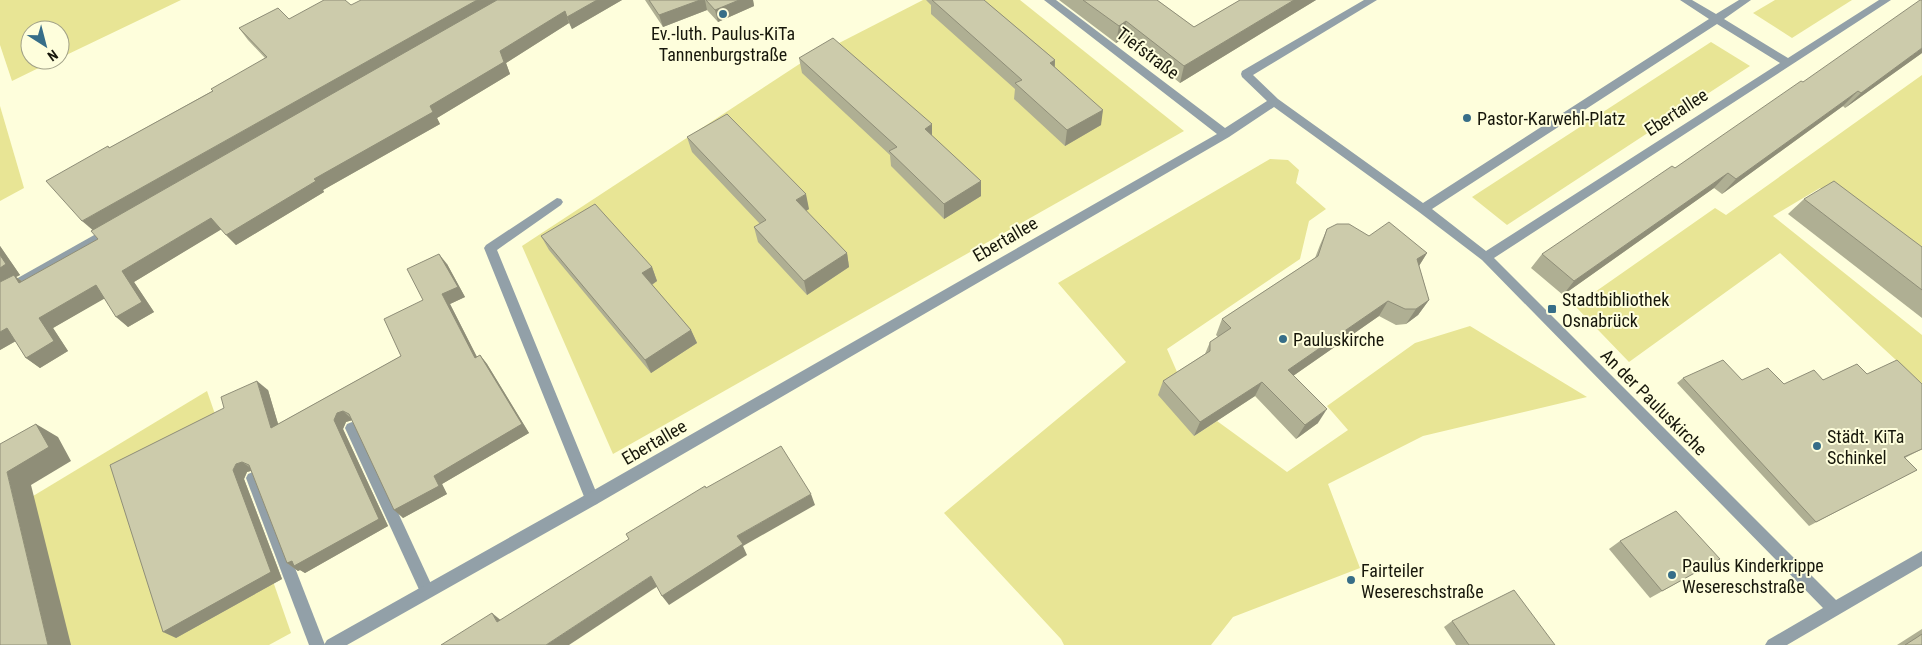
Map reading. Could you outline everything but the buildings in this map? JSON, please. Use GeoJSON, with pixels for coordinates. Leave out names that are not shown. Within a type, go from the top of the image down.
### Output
{"type":"FeatureCollection","features":[{"type":"Feature","properties":{"kind":"street","name":"Tiefstraße"},"geometry":{"type":"LineString","coordinates":[[1050,0],[1225,134]]}},
{"type":"Feature","properties":{"kind":"street"},"geometry":{"type":"LineString","coordinates":[[1274,102],[1246,74],[1372,0]]}},
{"type":"Feature","properties":{"kind":"street"},"geometry":{"type":"LineString","coordinates":[[1685,0],[1787,62]]}},
{"type":"Feature","properties":{"kind":"street"},"geometry":{"type":"LineString","coordinates":[[1423,209],[1746,0]]}},
{"type":"Feature","properties":{"kind":"street","name":"Ebertallee"},"geometry":{"type":"LineString","coordinates":[[1486,257],[1886,0]]}},
{"type":"Feature","properties":{"kind":"street","name":"Ebertallee"},"geometry":{"type":"LineString","coordinates":[[332,645],[592,499],[1225,134],[1274,102]]}},
{"type":"Feature","properties":{"kind":"street","name":"An der Pauluskirche"},"geometry":{"type":"LineString","coordinates":[[1274,102],[1423,209],[1486,257],[1834,609]]}},
{"type":"Feature","properties":{"kind":"street"},"geometry":{"type":"LineString","coordinates":[[557,202],[490,248],[592,499]]}},
{"type":"Feature","properties":{"kind":"street"},"geometry":{"type":"LineString","coordinates":[[0,294],[121,225]]}},
{"type":"Feature","properties":{"kind":"street"},"geometry":{"type":"LineString","coordinates":[[352,428],[427,591]]}},
{"type":"Feature","properties":{"kind":"street"},"geometry":{"type":"LineString","coordinates":[[252,478],[317,645]]}},
{"type":"Feature","properties":{"kind":"street"},"geometry":{"type":"LineString","coordinates":[[1773,645],[1922,558]]}},
{"type":"Feature","properties":{"kind":"shaded area"},"geometry":{"type":"Polygon","coordinates":[[[0,0],[181,0],[70,53],[70,20],[20,20],[20,70],[35,70],[12,81],[0,45],[0,0]]]}},
{"type":"Feature","properties":{"kind":"shaded area"},"geometry":{"type":"Polygon","coordinates":[[[923,0],[1020,0],[1184,131],[613,454],[522,246],[804,61],[923,0]]]}},
{"type":"Feature","properties":{"kind":"shaded area"},"geometry":{"type":"Polygon","coordinates":[[[1775,0],[1852,0],[1792,38],[1753,13],[1775,0]]]}},
{"type":"Feature","properties":{"kind":"shaded area"},"geometry":{"type":"Polygon","coordinates":[[[1711,42],[1750,66],[1507,225],[1472,197],[1711,42]]]}},
{"type":"Feature","properties":{"kind":"shaded area"},"geometry":{"type":"Polygon","coordinates":[[[1922,75],[1922,263],[1820,188],[1773,216],[1922,335],[1922,384],[1780,253],[1629,362],[1575,306],[1715,208],[1726,215],[1922,75]]]}},
{"type":"Feature","properties":{"kind":"shaded area"},"geometry":{"type":"Polygon","coordinates":[[[0,106],[24,188],[0,201],[0,106]]]}},
{"type":"Feature","properties":{"kind":"shaded area"},"geometry":{"type":"Polygon","coordinates":[[[1270,159],[1288,160],[1299,170],[1296,183],[1326,209],[1309,221],[1300,259],[1167,349],[1181,381],[1194,436],[1217,421],[1287,472],[1348,430],[1327,406],[1415,343],[1470,326],[1587,397],[1423,436],[1328,484],[1360,568],[1233,617],[1211,645],[1064,645],[1061,639],[944,513],[1126,362],[1058,283],[1270,159]]]}},
{"type":"Feature","properties":{"kind":"shaded area"},"geometry":{"type":"Polygon","coordinates":[[[207,391],[291,633],[269,645],[0,645],[0,516],[207,391]]]}},
{"type":"Feature","properties":{"kind":"place","name":"Ev.-luth. Paulus-KiTa Tannenburgstraße"},"geometry":{"type":"Point","coordinates":[723,14]}},
{"type":"Feature","properties":{"kind":"place","name":"Pastor-Karwehl-Platz"},"geometry":{"type":"Point","coordinates":[1467,118]}},
{"type":"Feature","properties":{"kind":"place","name":"Stadtbibliothek Osnabrück"},"geometry":{"type":"Point","coordinates":[1552,309]}},
{"type":"Feature","properties":{"kind":"place","name":"Pauluskirche"},"geometry":{"type":"Point","coordinates":[1283,339]}},
{"type":"Feature","properties":{"kind":"place","name":"Städt. KiTa Schinkel"},"geometry":{"type":"Point","coordinates":[1817,446]}},
{"type":"Feature","properties":{"kind":"place","name":"Paulus Kinderkrippe Wesereschstraße"},"geometry":{"type":"Point","coordinates":[1672,575]}},
{"type":"Feature","properties":{"kind":"place","name":"Fairteiler Wesereschstraße"},"geometry":{"type":"Point","coordinates":[1351,580]}}]}
